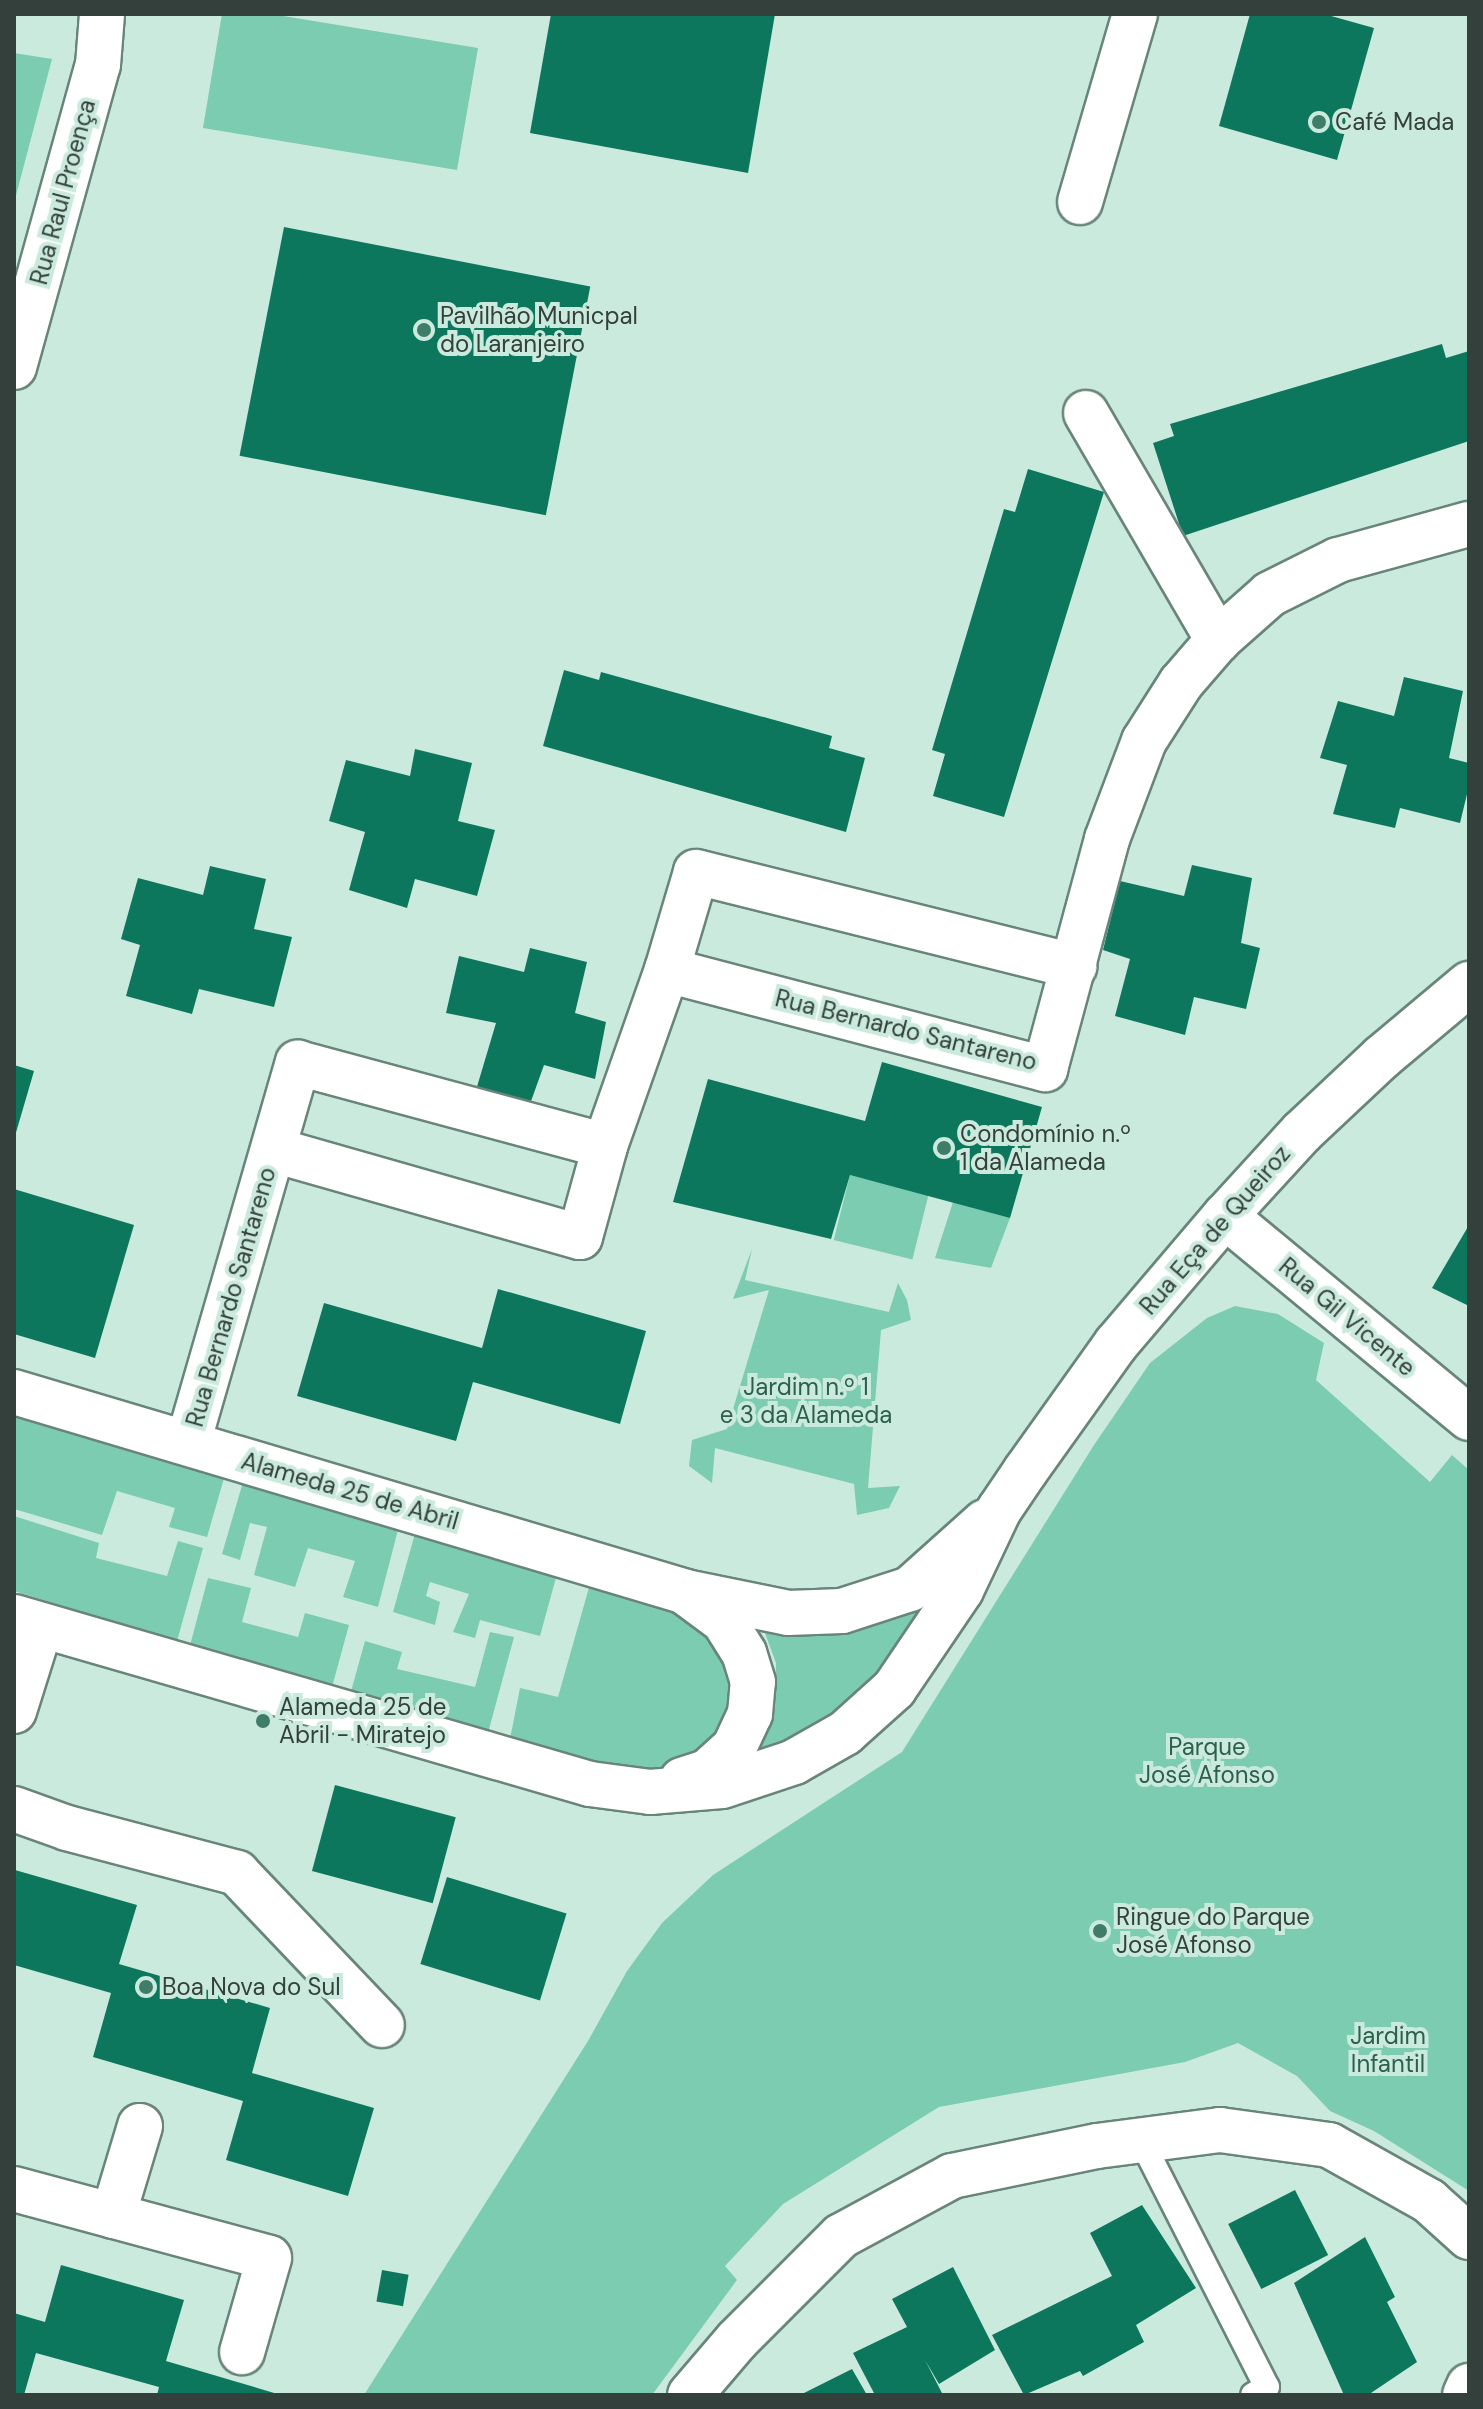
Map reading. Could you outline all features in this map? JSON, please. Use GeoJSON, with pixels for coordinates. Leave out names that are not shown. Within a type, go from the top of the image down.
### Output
{"type":"FeatureCollection","features":[{"type":"Feature","properties":{"kind":"street","name":"Rua Raul Proença"},"geometry":{"type":"LineString","coordinates":[[14,367],[98,65],[102,14]]}},
{"type":"Feature","properties":{"kind":"street"},"geometry":{"type":"LineString","coordinates":[[1080,202],[1135,14]]}},
{"type":"Feature","properties":{"kind":"street"},"geometry":{"type":"LineString","coordinates":[[1086,413],[1218,640]]}},
{"type":"Feature","properties":{"kind":"street","name":"Rua Bernardo Santareno"},"geometry":{"type":"LineString","coordinates":[[667,970],[1045,1069],[1107,839],[1144,741],[1181,683],[1218,640],[1270,594],[1338,560],[1469,524]]}},
{"type":"Feature","properties":{"kind":"street","name":"Rua Bernardo Santareno"},"geometry":{"type":"LineString","coordinates":[[274,1150],[580,1237],[605,1146],[667,970],[696,872],[1074,966]]}},
{"type":"Feature","properties":{"kind":"street","name":"Rua Eça de Queiroz"},"geometry":{"type":"LineString","coordinates":[[999,1510],[1116,1344],[1225,1216],[1302,1132],[1382,1057],[1469,984]]}},
{"type":"Feature","properties":{"kind":"street","name":"Rua Bernardo Santareno"},"geometry":{"type":"LineString","coordinates":[[188,1443],[298,1063],[605,1146]]}},
{"type":"Feature","properties":{"kind":"street","name":"Rua Gil Vicente"},"geometry":{"type":"LineString","coordinates":[[1225,1216],[1469,1418]]}},
{"type":"Feature","properties":{"kind":"street","name":"Alameda 25 de Abril"},"geometry":{"type":"LineString","coordinates":[[14,1392],[686,1592],[788,1613],[842,1611],[910,1589],[999,1510]]}},
{"type":"Feature","properties":{"kind":"street","name":"Alameda 25 de Abril"},"geometry":{"type":"LineString","coordinates":[[28,1621],[590,1784],[650,1792],[722,1786],[794,1762],[845,1733],[894,1689],[961,1590],[999,1510]]}},
{"type":"Feature","properties":{"kind":"street","name":"Alameda 25 de Abril"},"geometry":{"type":"LineString","coordinates":[[650,1792],[707,1772],[734,1748],[750,1714],[753,1682],[744,1653],[724,1621],[686,1592]]}},
{"type":"Feature","properties":{"kind":"street"},"geometry":{"type":"LineString","coordinates":[[14,1711],[28,1621]]}},
{"type":"Feature","properties":{"kind":"street"},"geometry":{"type":"LineString","coordinates":[[14,1809],[67,1828],[237,1873],[382,2025]]}},
{"type":"Feature","properties":{"kind":"street"},"geometry":{"type":"LineString","coordinates":[[113,2216],[140,2126]]}},
{"type":"Feature","properties":{"kind":"street"},"geometry":{"type":"LineString","coordinates":[[690,2395],[737,2340],[841,2236],[952,2176],[1097,2146],[1220,2130],[1329,2145],[1429,2201],[1469,2237]]}},
{"type":"Feature","properties":{"kind":"street"},"geometry":{"type":"LineString","coordinates":[[14,2189],[269,2258],[242,2352]]}},
{"type":"Feature","properties":{"kind":"street"},"geometry":{"type":"LineString","coordinates":[[1465,2395],[1469,2386]]}},
{"type":"Feature","properties":{"kind":"lane"},"geometry":{"type":"LineString","coordinates":[[1141,2140],[1267,2387],[1253,2395]]}},
{"type":"Feature","properties":{"kind":"green space"},"geometry":{"type":"Polygon","coordinates":[[[222,14],[271,14],[478,48],[457,170],[203,128],[222,14]]]}},
{"type":"Feature","properties":{"kind":"green space"},"geometry":{"type":"Polygon","coordinates":[[[14,53],[52,59],[14,203],[14,53]]]}},
{"type":"Feature","properties":{"kind":"green space"},"geometry":{"type":"Polygon","coordinates":[[[850,1175],[929,1195],[912,1260],[834,1240],[850,1175]]]}},
{"type":"Feature","properties":{"kind":"green space"},"geometry":{"type":"Polygon","coordinates":[[[953,1202],[1010,1218],[991,1268],[935,1258],[953,1202]]]}},
{"type":"Feature","properties":{"kind":"green space","name":"Jardim n.º 1 e 3 da Alameda"},"geometry":{"type":"Polygon","coordinates":[[[752,1249],[745,1280],[889,1312],[898,1283],[907,1300],[911,1320],[881,1330],[868,1488],[900,1486],[889,1508],[857,1515],[854,1484],[715,1448],[712,1483],[689,1466],[692,1440],[727,1429],[769,1290],[733,1299],[752,1249]]]}},
{"type":"Feature","properties":{"kind":"green space","name":"Parque José Afonso"},"geometry":{"type":"Polygon","coordinates":[[[1235,1306],[1278,1314],[1324,1343],[1316,1380],[1430,1482],[1452,1455],[1469,1470],[1469,2191],[1374,2131],[1330,2111],[1297,2076],[1238,2043],[1185,2062],[939,2107],[783,2204],[725,2266],[737,2280],[652,2395],[364,2395],[588,2041],[627,1971],[662,1923],[713,1875],[902,1752],[1094,1445],[1150,1363],[1207,1318],[1235,1306]]]}},
{"type":"Feature","properties":{"kind":"green space"},"geometry":{"type":"Polygon","coordinates":[[[14,1412],[225,1475],[207,1537],[169,1527],[175,1508],[117,1491],[102,1535],[14,1509],[14,1412]]]}},
{"type":"Feature","properties":{"kind":"green space"},"geometry":{"type":"Polygon","coordinates":[[[243,1482],[399,1526],[378,1607],[343,1597],[355,1561],[308,1548],[295,1587],[254,1575],[267,1527],[250,1523],[240,1560],[222,1554],[243,1482]]]}},
{"type":"Feature","properties":{"kind":"green space"},"geometry":{"type":"Polygon","coordinates":[[[14,1516],[99,1543],[96,1558],[167,1576],[178,1541],[203,1548],[177,1641],[14,1591],[14,1516]]]}},
{"type":"Feature","properties":{"kind":"green space"},"geometry":{"type":"Polygon","coordinates":[[[416,1530],[557,1574],[540,1636],[480,1620],[475,1638],[453,1632],[469,1594],[430,1582],[426,1596],[440,1602],[435,1625],[393,1612],[416,1530]]]}},
{"type":"Feature","properties":{"kind":"green space"},"geometry":{"type":"Polygon","coordinates":[[[972,1542],[878,1676],[804,1733],[744,1756],[775,1710],[776,1663],[762,1625],[809,1616],[972,1542]]]}},
{"type":"Feature","properties":{"kind":"green space"},"geometry":{"type":"Polygon","coordinates":[[[208,1578],[251,1588],[242,1622],[298,1637],[305,1613],[349,1625],[332,1687],[189,1649],[208,1578]]]}},
{"type":"Feature","properties":{"kind":"green space"},"geometry":{"type":"Polygon","coordinates":[[[590,1584],[686,1617],[717,1644],[732,1680],[734,1715],[702,1763],[644,1775],[575,1761],[510,1739],[520,1688],[558,1697],[590,1584]]]}},
{"type":"Feature","properties":{"kind":"green space"},"geometry":{"type":"Polygon","coordinates":[[[490,1632],[514,1637],[488,1733],[350,1695],[365,1641],[402,1652],[397,1669],[475,1687],[490,1632]]]}},
{"type":"Feature","properties":{"kind":"building"},"geometry":{"type":"Polygon","coordinates":[[[551,14],[775,14],[748,173],[530,133],[551,14]]]}},
{"type":"Feature","properties":{"kind":"building"},"geometry":{"type":"Polygon","coordinates":[[[1250,14],[1324,14],[1374,28],[1337,160],[1219,126],[1250,14]]]}},
{"type":"Feature","properties":{"kind":"building","name":"Pavilhão Municpal do Laranjeiro"},"geometry":{"type":"Polygon","coordinates":[[[284,227],[590,287],[546,515],[240,456],[284,227]]]}},
{"type":"Feature","properties":{"kind":"building"},"geometry":{"type":"Polygon","coordinates":[[[1442,344],[1446,358],[1469,351],[1469,441],[1183,536],[1153,443],[1174,436],[1170,424],[1442,344]]]}},
{"type":"Feature","properties":{"kind":"building"},"geometry":{"type":"Polygon","coordinates":[[[1028,469],[1104,492],[1004,817],[933,796],[945,754],[932,750],[1004,509],[1015,512],[1028,469]]]}},
{"type":"Feature","properties":{"kind":"building"},"geometry":{"type":"Polygon","coordinates":[[[564,670],[599,680],[601,672],[832,736],[829,748],[865,758],[846,832],[543,746],[564,670]]]}},
{"type":"Feature","properties":{"kind":"building"},"geometry":{"type":"Polygon","coordinates":[[[1404,677],[1463,691],[1449,758],[1469,763],[1469,786],[1460,823],[1400,808],[1395,828],[1333,814],[1347,765],[1320,758],[1338,701],[1394,716],[1404,677]]]}},
{"type":"Feature","properties":{"kind":"building"},"geometry":{"type":"Polygon","coordinates":[[[415,749],[472,763],[458,821],[495,830],[477,896],[415,879],[407,908],[349,890],[365,832],[329,821],[346,760],[410,776],[415,749]]]}},
{"type":"Feature","properties":{"kind":"building"},"geometry":{"type":"Polygon","coordinates":[[[1192,865],[1252,878],[1241,943],[1260,948],[1246,1009],[1194,997],[1185,1035],[1115,1016],[1130,959],[1103,950],[1120,881],[1184,896],[1192,865]]]}},
{"type":"Feature","properties":{"kind":"building"},"geometry":{"type":"Polygon","coordinates":[[[210,866],[266,879],[254,929],[292,937],[274,1007],[199,989],[192,1014],[126,996],[140,945],[121,939],[138,878],[203,895],[210,866]]]}},
{"type":"Feature","properties":{"kind":"building"},"geometry":{"type":"Polygon","coordinates":[[[530,948],[587,962],[575,1013],[606,1022],[595,1079],[544,1065],[530,1104],[476,1090],[496,1023],[446,1013],[459,956],[524,972],[530,948]]]}},
{"type":"Feature","properties":{"kind":"building"},"geometry":{"type":"Polygon","coordinates":[[[882,1062],[1042,1107],[1010,1218],[850,1175],[831,1239],[673,1202],[708,1079],[865,1121],[882,1062]]]}},
{"type":"Feature","properties":{"kind":"building"},"geometry":{"type":"Polygon","coordinates":[[[14,1065],[34,1071],[15,1136],[14,1136],[14,1065]]]}},
{"type":"Feature","properties":{"kind":"building"},"geometry":{"type":"Polygon","coordinates":[[[14,1189],[134,1225],[95,1358],[14,1334],[14,1189]]]}},
{"type":"Feature","properties":{"kind":"building"},"geometry":{"type":"Polygon","coordinates":[[[1469,1225],[1469,1306],[1432,1288],[1469,1225]]]}},
{"type":"Feature","properties":{"kind":"building"},"geometry":{"type":"Polygon","coordinates":[[[498,1289],[646,1331],[620,1424],[473,1382],[456,1441],[297,1396],[324,1303],[482,1348],[498,1289]]]}},
{"type":"Feature","properties":{"kind":"building"},"geometry":{"type":"Polygon","coordinates":[[[335,1785],[456,1817],[433,1903],[312,1871],[335,1785]]]}},
{"type":"Feature","properties":{"kind":"building"},"geometry":{"type":"Polygon","coordinates":[[[15,1870],[137,1905],[119,1964],[270,2008],[252,2073],[374,2108],[348,2196],[226,2160],[243,2101],[93,2057],[111,1993],[14,1965],[15,1870]]]}},
{"type":"Feature","properties":{"kind":"building"},"geometry":{"type":"Polygon","coordinates":[[[447,1877],[567,1914],[540,2001],[420,1964],[447,1877]]]}},
{"type":"Feature","properties":{"kind":"building"},"geometry":{"type":"Polygon","coordinates":[[[1295,2190],[1328,2255],[1261,2289],[1228,2224],[1295,2190]]]}},
{"type":"Feature","properties":{"kind":"building"},"geometry":{"type":"Polygon","coordinates":[[[1142,2205],[1196,2288],[1136,2325],[1144,2342],[1083,2376],[1080,2371],[1024,2395],[992,2335],[1112,2276],[1090,2233],[1142,2205]]]}},
{"type":"Feature","properties":{"kind":"building"},"geometry":{"type":"Polygon","coordinates":[[[1365,2237],[1395,2297],[1387,2302],[1417,2362],[1368,2395],[1344,2395],[1294,2283],[1365,2237]]]}},
{"type":"Feature","properties":{"kind":"building"},"geometry":{"type":"Polygon","coordinates":[[[61,2265],[184,2300],[166,2361],[281,2395],[157,2395],[159,2387],[36,2353],[24,2395],[14,2395],[14,2313],[45,2322],[61,2265]]]}},
{"type":"Feature","properties":{"kind":"building"},"geometry":{"type":"Polygon","coordinates":[[[953,2267],[995,2350],[939,2384],[925,2360],[943,2395],[875,2395],[853,2353],[907,2327],[892,2299],[953,2267]]]}},
{"type":"Feature","properties":{"kind":"building"},"geometry":{"type":"Polygon","coordinates":[[[382,2270],[409,2275],[403,2306],[376,2302],[382,2270]]]}},
{"type":"Feature","properties":{"kind":"building"},"geometry":{"type":"Polygon","coordinates":[[[852,2369],[867,2395],[800,2395],[852,2369]]]}},
{"type":"Feature","properties":{"kind":"place","name":"Café Mada"},"geometry":{"type":"Point","coordinates":[1319,122]}},
{"type":"Feature","properties":{"kind":"place","name":"Pavilhão Municpal do Laranjeiro"},"geometry":{"type":"Point","coordinates":[424,330]}},
{"type":"Feature","properties":{"kind":"place","name":"Condomínio n.º 1 da Alameda"},"geometry":{"type":"Point","coordinates":[944,1148]}},
{"type":"Feature","properties":{"kind":"place","name":"Alameda 25 de Abril - Miratejo"},"geometry":{"type":"Point","coordinates":[263,1721]}},
{"type":"Feature","properties":{"kind":"place","name":"Ringue do Parque José Afonso"},"geometry":{"type":"Point","coordinates":[1100,1931]}},
{"type":"Feature","properties":{"kind":"place","name":"Boa Nova do Sul"},"geometry":{"type":"Point","coordinates":[146,1987]}},
{"type":"Feature","properties":{"kind":"park label","name":"Jardim Infantil"},"geometry":{"type":"Point","coordinates":[1388,2050]}}]}
